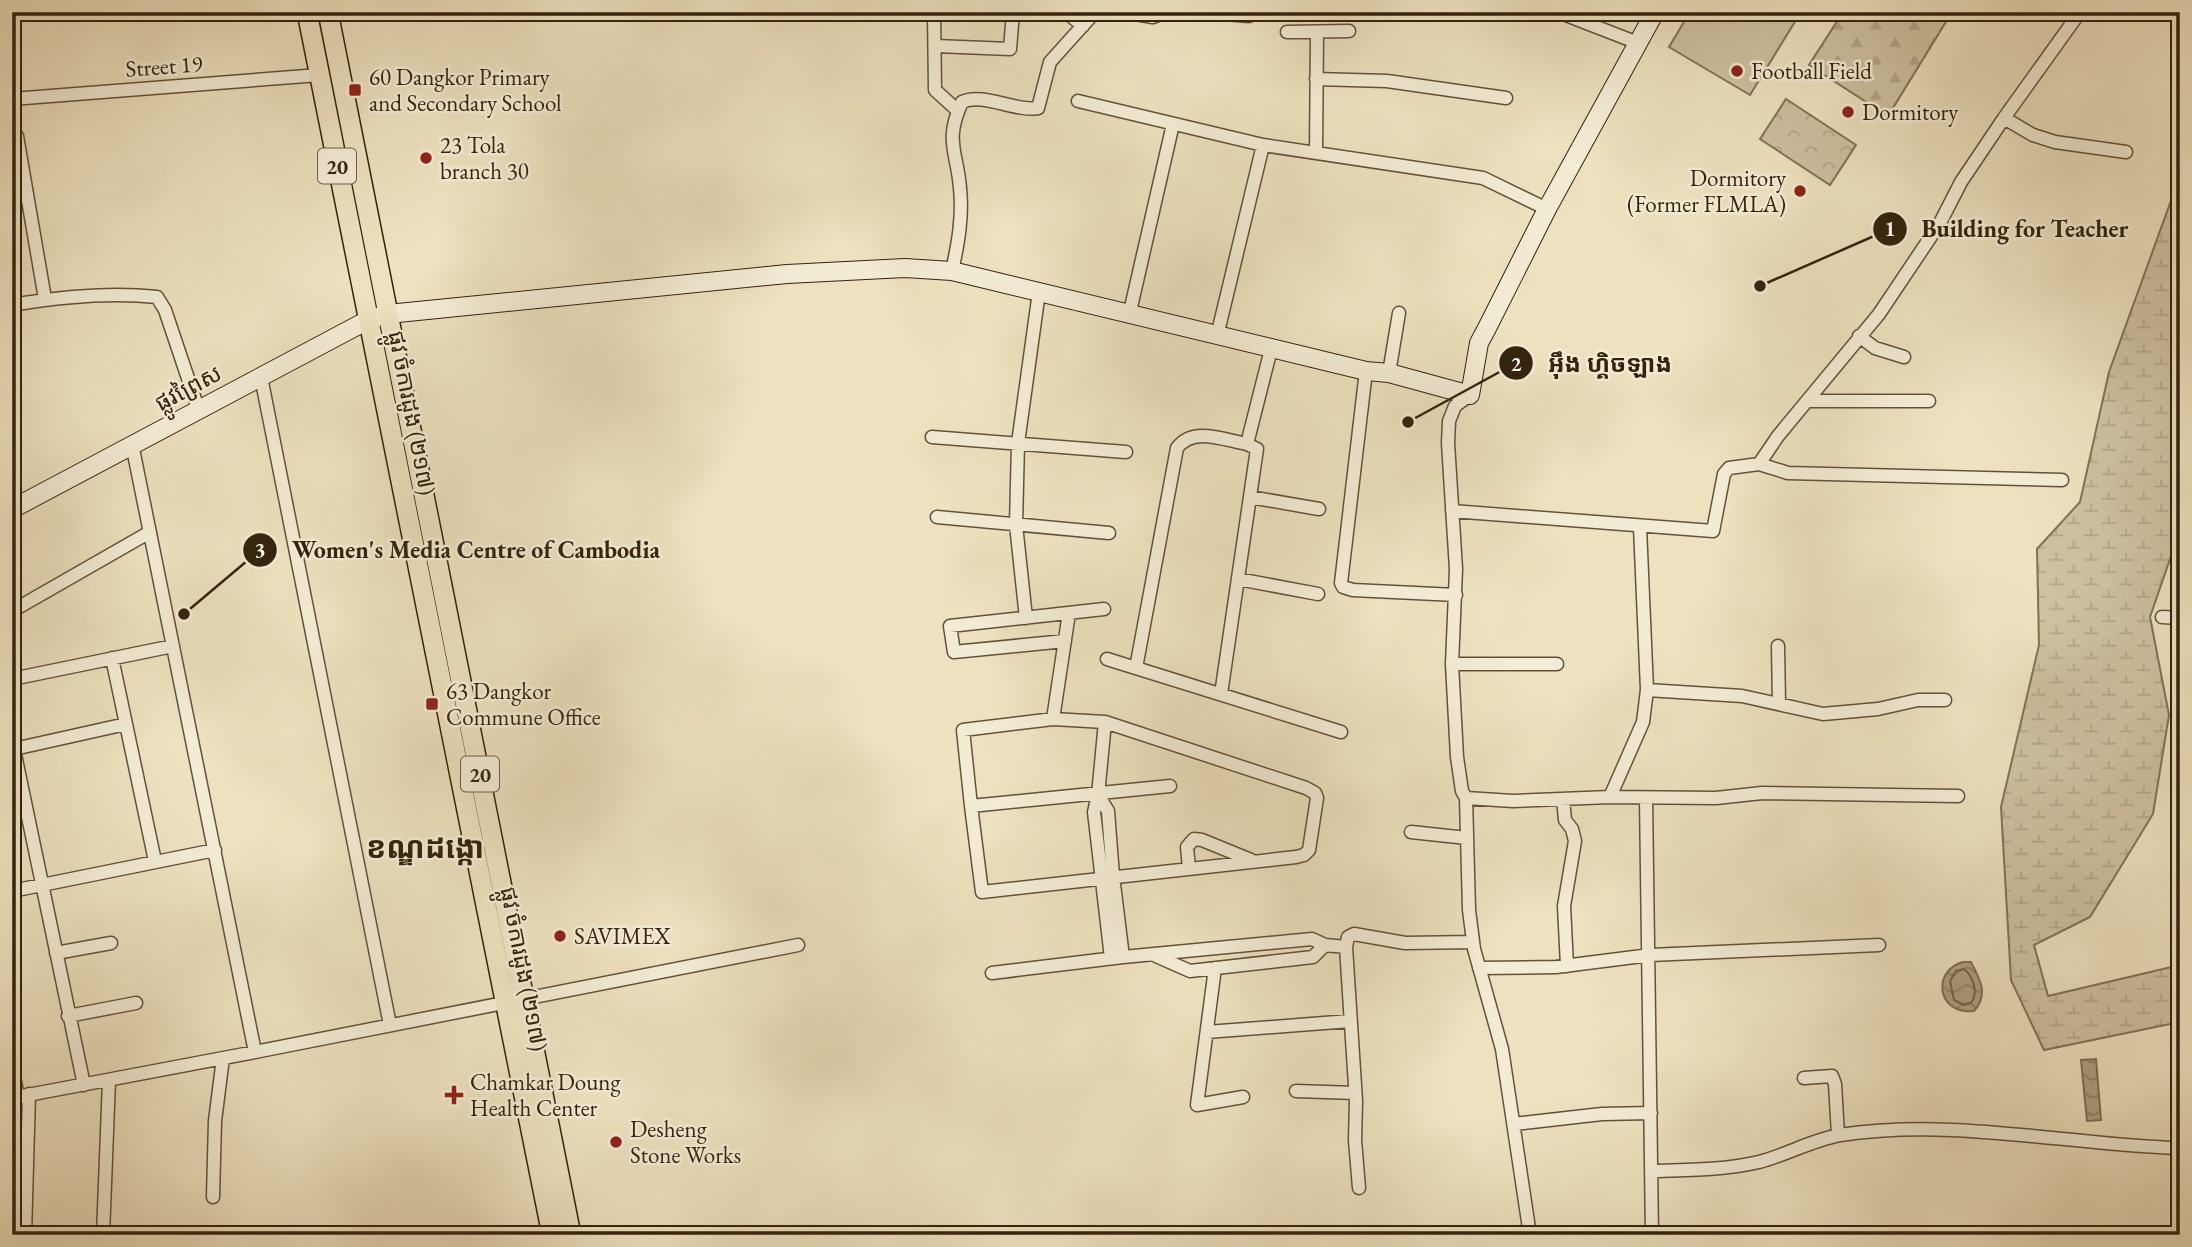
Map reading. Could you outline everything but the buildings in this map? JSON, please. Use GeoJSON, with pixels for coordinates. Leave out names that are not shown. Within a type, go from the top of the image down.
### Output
{"type":"FeatureCollection","features":[{"type":"Feature","properties":{"kind":"main road","name":"ផ្លូវ ចំការដូង (២១៧)"},"geometry":{"type":"LineString","coordinates":[[307,12],[368,320],[515,1000],[571,1235]]}},
{"type":"Feature","properties":{"kind":"main road","name":"ផ្លូវ ចំការដូង (២១៧)"},"geometry":{"type":"LineString","coordinates":[[328,12],[388,314],[515,1000],[552,1235]]}},
{"type":"Feature","properties":{"kind":"street"},"geometry":{"type":"LineString","coordinates":[[934,12],[935,90],[958,111]]}},
{"type":"Feature","properties":{"kind":"street"},"geometry":{"type":"LineString","coordinates":[[936,46],[1010,49],[1013,12]]}},
{"type":"Feature","properties":{"kind":"street"},"geometry":{"type":"LineString","coordinates":[[1066,12],[1083,26]]}},
{"type":"Feature","properties":{"kind":"street"},"geometry":{"type":"LineString","coordinates":[[952,271],[961,215],[960,186],[951,143],[962,102],[968,99],[1029,109],[1038,108],[1050,62],[1095,12]]}},
{"type":"Feature","properties":{"kind":"street"},"geometry":{"type":"LineString","coordinates":[[1123,12],[1153,17],[1166,12]]}},
{"type":"Feature","properties":{"kind":"street"},"geometry":{"type":"LineString","coordinates":[[1201,12],[1249,16]]}},
{"type":"Feature","properties":{"kind":"street"},"geometry":{"type":"LineString","coordinates":[[1558,12],[1638,43]]}},
{"type":"Feature","properties":{"kind":"street"},"geometry":{"type":"LineString","coordinates":[[1530,1235],[1502,1049],[1479,968],[1469,910],[1466,798],[1462,790],[1457,757],[1452,664],[1456,595],[1449,421],[1455,406],[1470,395],[1479,343],[1547,209],[1655,12]]}},
{"type":"Feature","properties":{"kind":"street"},"geometry":{"type":"LineString","coordinates":[[1759,464],[1778,436],[1879,314],[1940,223],[1961,183],[2004,118],[2080,12]]}},
{"type":"Feature","properties":{"kind":"street"},"geometry":{"type":"LineString","coordinates":[[1287,32],[1349,31]]}},
{"type":"Feature","properties":{"kind":"street"},"geometry":{"type":"LineString","coordinates":[[1316,153],[1317,32]]}},
{"type":"Feature","properties":{"kind":"street","name":"Street 19"},"geometry":{"type":"LineString","coordinates":[[12,99],[319,75]]}},
{"type":"Feature","properties":{"kind":"street"},"geometry":{"type":"LineString","coordinates":[[1317,79],[1387,80],[1506,98]]}},
{"type":"Feature","properties":{"kind":"street"},"geometry":{"type":"LineString","coordinates":[[1078,101],[1263,145],[1483,178],[1547,209]]}},
{"type":"Feature","properties":{"kind":"street"},"geometry":{"type":"LineString","coordinates":[[2004,118],[2033,135],[2055,142],[2126,152]]}},
{"type":"Feature","properties":{"kind":"street"},"geometry":{"type":"LineString","coordinates":[[1129,316],[1173,124]]}},
{"type":"Feature","properties":{"kind":"street"},"geometry":{"type":"LineString","coordinates":[[17,136],[45,299]]}},
{"type":"Feature","properties":{"kind":"street"},"geometry":{"type":"LineString","coordinates":[[1217,336],[1263,145]]}},
{"type":"Feature","properties":{"kind":"street"},"geometry":{"type":"LineString","coordinates":[[12,198],[27,196]]}},
{"type":"Feature","properties":{"kind":"street","name":"ផ្លូវព្រៃស"},"geometry":{"type":"LineString","coordinates":[[12,509],[368,320],[388,314],[787,274],[905,268],[952,271],[1129,316],[1366,371],[1389,373],[1470,395]]}},
{"type":"Feature","properties":{"kind":"street"},"geometry":{"type":"LineString","coordinates":[[1026,618],[1016,525],[1018,443],[1040,292]]}},
{"type":"Feature","properties":{"kind":"street"},"geometry":{"type":"LineString","coordinates":[[12,305],[45,299],[138,295],[157,297],[165,310],[199,411]]}},
{"type":"Feature","properties":{"kind":"street"},"geometry":{"type":"LineString","coordinates":[[1389,373],[1399,313]]}},
{"type":"Feature","properties":{"kind":"street"},"geometry":{"type":"LineString","coordinates":[[1859,337],[1875,348],[1904,357]]}},
{"type":"Feature","properties":{"kind":"street"},"geometry":{"type":"LineString","coordinates":[[1247,444],[1271,349]]}},
{"type":"Feature","properties":{"kind":"street"},"geometry":{"type":"LineString","coordinates":[[1366,371],[1341,583],[1343,587],[1353,590],[1456,595]]}},
{"type":"Feature","properties":{"kind":"street"},"geometry":{"type":"LineString","coordinates":[[261,376],[390,1025]]}},
{"type":"Feature","properties":{"kind":"street"},"geometry":{"type":"LineString","coordinates":[[1808,401],[1928,401]]}},
{"type":"Feature","properties":{"kind":"street"},"geometry":{"type":"LineString","coordinates":[[1136,668],[1177,448],[1183,439],[1193,435],[1247,444],[1257,449],[1221,694]]}},
{"type":"Feature","properties":{"kind":"street"},"geometry":{"type":"LineString","coordinates":[[932,437],[1126,452]]}},
{"type":"Feature","properties":{"kind":"street"},"geometry":{"type":"LineString","coordinates":[[132,444],[256,1052]]}},
{"type":"Feature","properties":{"kind":"street"},"geometry":{"type":"LineString","coordinates":[[1452,511],[1713,531],[1724,474],[1729,468],[1759,464],[1788,473],[2062,480]]}},
{"type":"Feature","properties":{"kind":"street"},"geometry":{"type":"LineString","coordinates":[[1250,497],[1319,509]]}},
{"type":"Feature","properties":{"kind":"street"},"geometry":{"type":"LineString","coordinates":[[937,517],[1109,533]]}},
{"type":"Feature","properties":{"kind":"street"},"geometry":{"type":"LineString","coordinates":[[1610,797],[1643,722],[1647,690],[1640,527]]}},
{"type":"Feature","properties":{"kind":"street"},"geometry":{"type":"LineString","coordinates":[[12,611],[150,532]]}},
{"type":"Feature","properties":{"kind":"street"},"geometry":{"type":"LineString","coordinates":[[1238,579],[1318,594]]}},
{"type":"Feature","properties":{"kind":"street"},"geometry":{"type":"LineString","coordinates":[[1065,641],[954,652],[950,626],[1104,609]]}},
{"type":"Feature","properties":{"kind":"street"},"geometry":{"type":"LineString","coordinates":[[1053,719],[1069,613]]}},
{"type":"Feature","properties":{"kind":"street"},"geometry":{"type":"LineString","coordinates":[[2162,617],[2180,618]]}},
{"type":"Feature","properties":{"kind":"street"},"geometry":{"type":"LineString","coordinates":[[12,679],[173,646]]}},
{"type":"Feature","properties":{"kind":"street"},"geometry":{"type":"LineString","coordinates":[[1778,646],[1779,704]]}},
{"type":"Feature","properties":{"kind":"street"},"geometry":{"type":"LineString","coordinates":[[112,658],[155,861]]}},
{"type":"Feature","properties":{"kind":"street"},"geometry":{"type":"LineString","coordinates":[[1107,659],[1340,732]]}},
{"type":"Feature","properties":{"kind":"street"},"geometry":{"type":"LineString","coordinates":[[1452,664],[1557,664]]}},
{"type":"Feature","properties":{"kind":"street"},"geometry":{"type":"LineString","coordinates":[[1647,690],[1742,696],[1823,714],[1878,709],[1919,700],[1945,699]]}},
{"type":"Feature","properties":{"kind":"street"},"geometry":{"type":"LineString","coordinates":[[1053,719],[1105,723],[1280,779],[1316,794],[1308,851],[1302,856],[982,892],[963,730],[1053,719]]}},
{"type":"Feature","properties":{"kind":"street"},"geometry":{"type":"LineString","coordinates":[[1105,723],[1094,812],[1107,877],[1117,958]]}},
{"type":"Feature","properties":{"kind":"street"},"geometry":{"type":"LineString","coordinates":[[84,1085],[13,744],[126,724]]}},
{"type":"Feature","properties":{"kind":"street"},"geometry":{"type":"LineString","coordinates":[[971,806],[1170,786]]}},
{"type":"Feature","properties":{"kind":"street"},"geometry":{"type":"LineString","coordinates":[[1466,798],[1513,801],[1610,797],[1716,798],[1762,793],[1958,796]]}},
{"type":"Feature","properties":{"kind":"street"},"geometry":{"type":"LineString","coordinates":[[1646,798],[1652,1235]]}},
{"type":"Feature","properties":{"kind":"street"},"geometry":{"type":"LineString","coordinates":[[1563,799],[1565,820],[1572,829],[1575,841],[1564,906],[1567,966]]}},
{"type":"Feature","properties":{"kind":"street"},"geometry":{"type":"LineString","coordinates":[[1411,832],[1467,838]]}},
{"type":"Feature","properties":{"kind":"street"},"geometry":{"type":"LineString","coordinates":[[1189,868],[1187,847],[1194,839],[1255,861]]}},
{"type":"Feature","properties":{"kind":"street"},"geometry":{"type":"LineString","coordinates":[[12,891],[215,849]]}},
{"type":"Feature","properties":{"kind":"street"},"geometry":{"type":"LineString","coordinates":[[1359,1188],[1346,947],[1348,937],[1354,934],[1405,943],[1473,942]]}},
{"type":"Feature","properties":{"kind":"street"},"geometry":{"type":"LineString","coordinates":[[992,973],[1312,939],[1325,945],[1346,947]]}},
{"type":"Feature","properties":{"kind":"street"},"geometry":{"type":"LineString","coordinates":[[55,953],[111,943]]}},
{"type":"Feature","properties":{"kind":"street"},"geometry":{"type":"LineString","coordinates":[[20,1096],[798,944]]}},
{"type":"Feature","properties":{"kind":"street"},"geometry":{"type":"LineString","coordinates":[[1153,955],[1189,971],[1313,957],[1325,945]]}},
{"type":"Feature","properties":{"kind":"street"},"geometry":{"type":"LineString","coordinates":[[1479,968],[1567,966],[1650,956],[1879,945]]}},
{"type":"Feature","properties":{"kind":"street"},"geometry":{"type":"LineString","coordinates":[[1215,968],[1196,1105],[1243,1097]]}},
{"type":"Feature","properties":{"kind":"street"},"geometry":{"type":"LineString","coordinates":[[68,1016],[136,1003]]}},
{"type":"Feature","properties":{"kind":"street"},"geometry":{"type":"LineString","coordinates":[[1207,1032],[1350,1021]]}},
{"type":"Feature","properties":{"kind":"street"},"geometry":{"type":"LineString","coordinates":[[213,1197],[215,1121],[223,1058]]}},
{"type":"Feature","properties":{"kind":"street"},"geometry":{"type":"LineString","coordinates":[[12,1068],[20,1096],[25,1235]]}},
{"type":"Feature","properties":{"kind":"street"},"geometry":{"type":"LineString","coordinates":[[1804,1078],[1832,1076],[1835,1084],[1838,1135]]}},
{"type":"Feature","properties":{"kind":"street"},"geometry":{"type":"LineString","coordinates":[[103,1235],[109,1080]]}},
{"type":"Feature","properties":{"kind":"street"},"geometry":{"type":"LineString","coordinates":[[1296,1091],[1355,1093]]}},
{"type":"Feature","properties":{"kind":"street"},"geometry":{"type":"LineString","coordinates":[[1514,1124],[1602,1114],[1651,1113]]}},
{"type":"Feature","properties":{"kind":"street"},"geometry":{"type":"LineString","coordinates":[[1652,1171],[1727,1167],[1760,1161],[1838,1135],[1907,1130],[1971,1130],[2118,1146],[2176,1148]]}},
{"type":"Feature","properties":{"kind":"green space","name":"Football Field"},"geometry":{"type":"Polygon","coordinates":[[[1690,12],[1801,12],[1750,95],[1669,47],[1690,12]]]}},
{"type":"Feature","properties":{"kind":"green space"},"geometry":{"type":"Polygon","coordinates":[[[1843,12],[1952,12],[1888,116],[1809,65],[1843,12]]]}},
{"type":"Feature","properties":{"kind":"green space"},"geometry":{"type":"Polygon","coordinates":[[[1786,99],[1856,145],[1830,185],[1760,139],[1786,99]]]}},
{"type":"Feature","properties":{"kind":"green space"},"geometry":{"type":"Polygon","coordinates":[[[2180,193],[2180,530],[2150,617],[2169,715],[2153,814],[2090,917],[2034,945],[2048,996],[2180,965],[2180,1022],[2044,1050],[2011,980],[2001,807],[2039,645],[2037,549],[2080,502],[2109,372],[2173,195],[2180,193]]]}},
{"type":"Feature","properties":{"kind":"water"},"geometry":{"type":"Polygon","coordinates":[[[1963,962],[1971,962],[1982,987],[1979,1005],[1974,1011],[1952,1006],[1943,991],[1946,974],[1963,962]]]}},
{"type":"Feature","properties":{"kind":"water"},"geometry":{"type":"Polygon","coordinates":[[[2096,1059],[2101,1120],[2087,1121],[2081,1060],[2096,1059]]]}},
{"type":"Feature","properties":{"kind":"place","name":"Football Field"},"geometry":{"type":"Point","coordinates":[1737,71]}},
{"type":"Feature","properties":{"kind":"place","name":"60 Dangkor Primary and Secondary School"},"geometry":{"type":"Point","coordinates":[355,90]}},
{"type":"Feature","properties":{"kind":"place","name":"Dormitory"},"geometry":{"type":"Point","coordinates":[1848,112]}},
{"type":"Feature","properties":{"kind":"place","name":"23 Tola branch 30"},"geometry":{"type":"Point","coordinates":[426,158]}},
{"type":"Feature","properties":{"kind":"place","name":"Dormitory (Former FLMLA)"},"geometry":{"type":"Point","coordinates":[1800,191]}},
{"type":"Feature","properties":{"kind":"place","name":"Building for Teacher"},"geometry":{"type":"Point","coordinates":[1760,286]}},
{"type":"Feature","properties":{"kind":"place","name":"អ៊ឹង ហ្គិចឡាង"},"geometry":{"type":"Point","coordinates":[1408,422]}},
{"type":"Feature","properties":{"kind":"place","name":"Women's Media Centre of Cambodia"},"geometry":{"type":"Point","coordinates":[184,614]}},
{"type":"Feature","properties":{"kind":"place","name":"63 Dangkor Commune Office"},"geometry":{"type":"Point","coordinates":[432,704]}},
{"type":"Feature","properties":{"kind":"place","name":"SAVIMEX"},"geometry":{"type":"Point","coordinates":[560,936]}},
{"type":"Feature","properties":{"kind":"place","name":"Chamkar Doung Health Center"},"geometry":{"type":"Point","coordinates":[454,1095]}},
{"type":"Feature","properties":{"kind":"place","name":"Desheng Stone Works"},"geometry":{"type":"Point","coordinates":[616,1142]}},
{"type":"Feature","properties":{"kind":"district","name":"ខណ្ឌដង្កោ"},"geometry":{"type":"Point","coordinates":[425,847]}}]}
